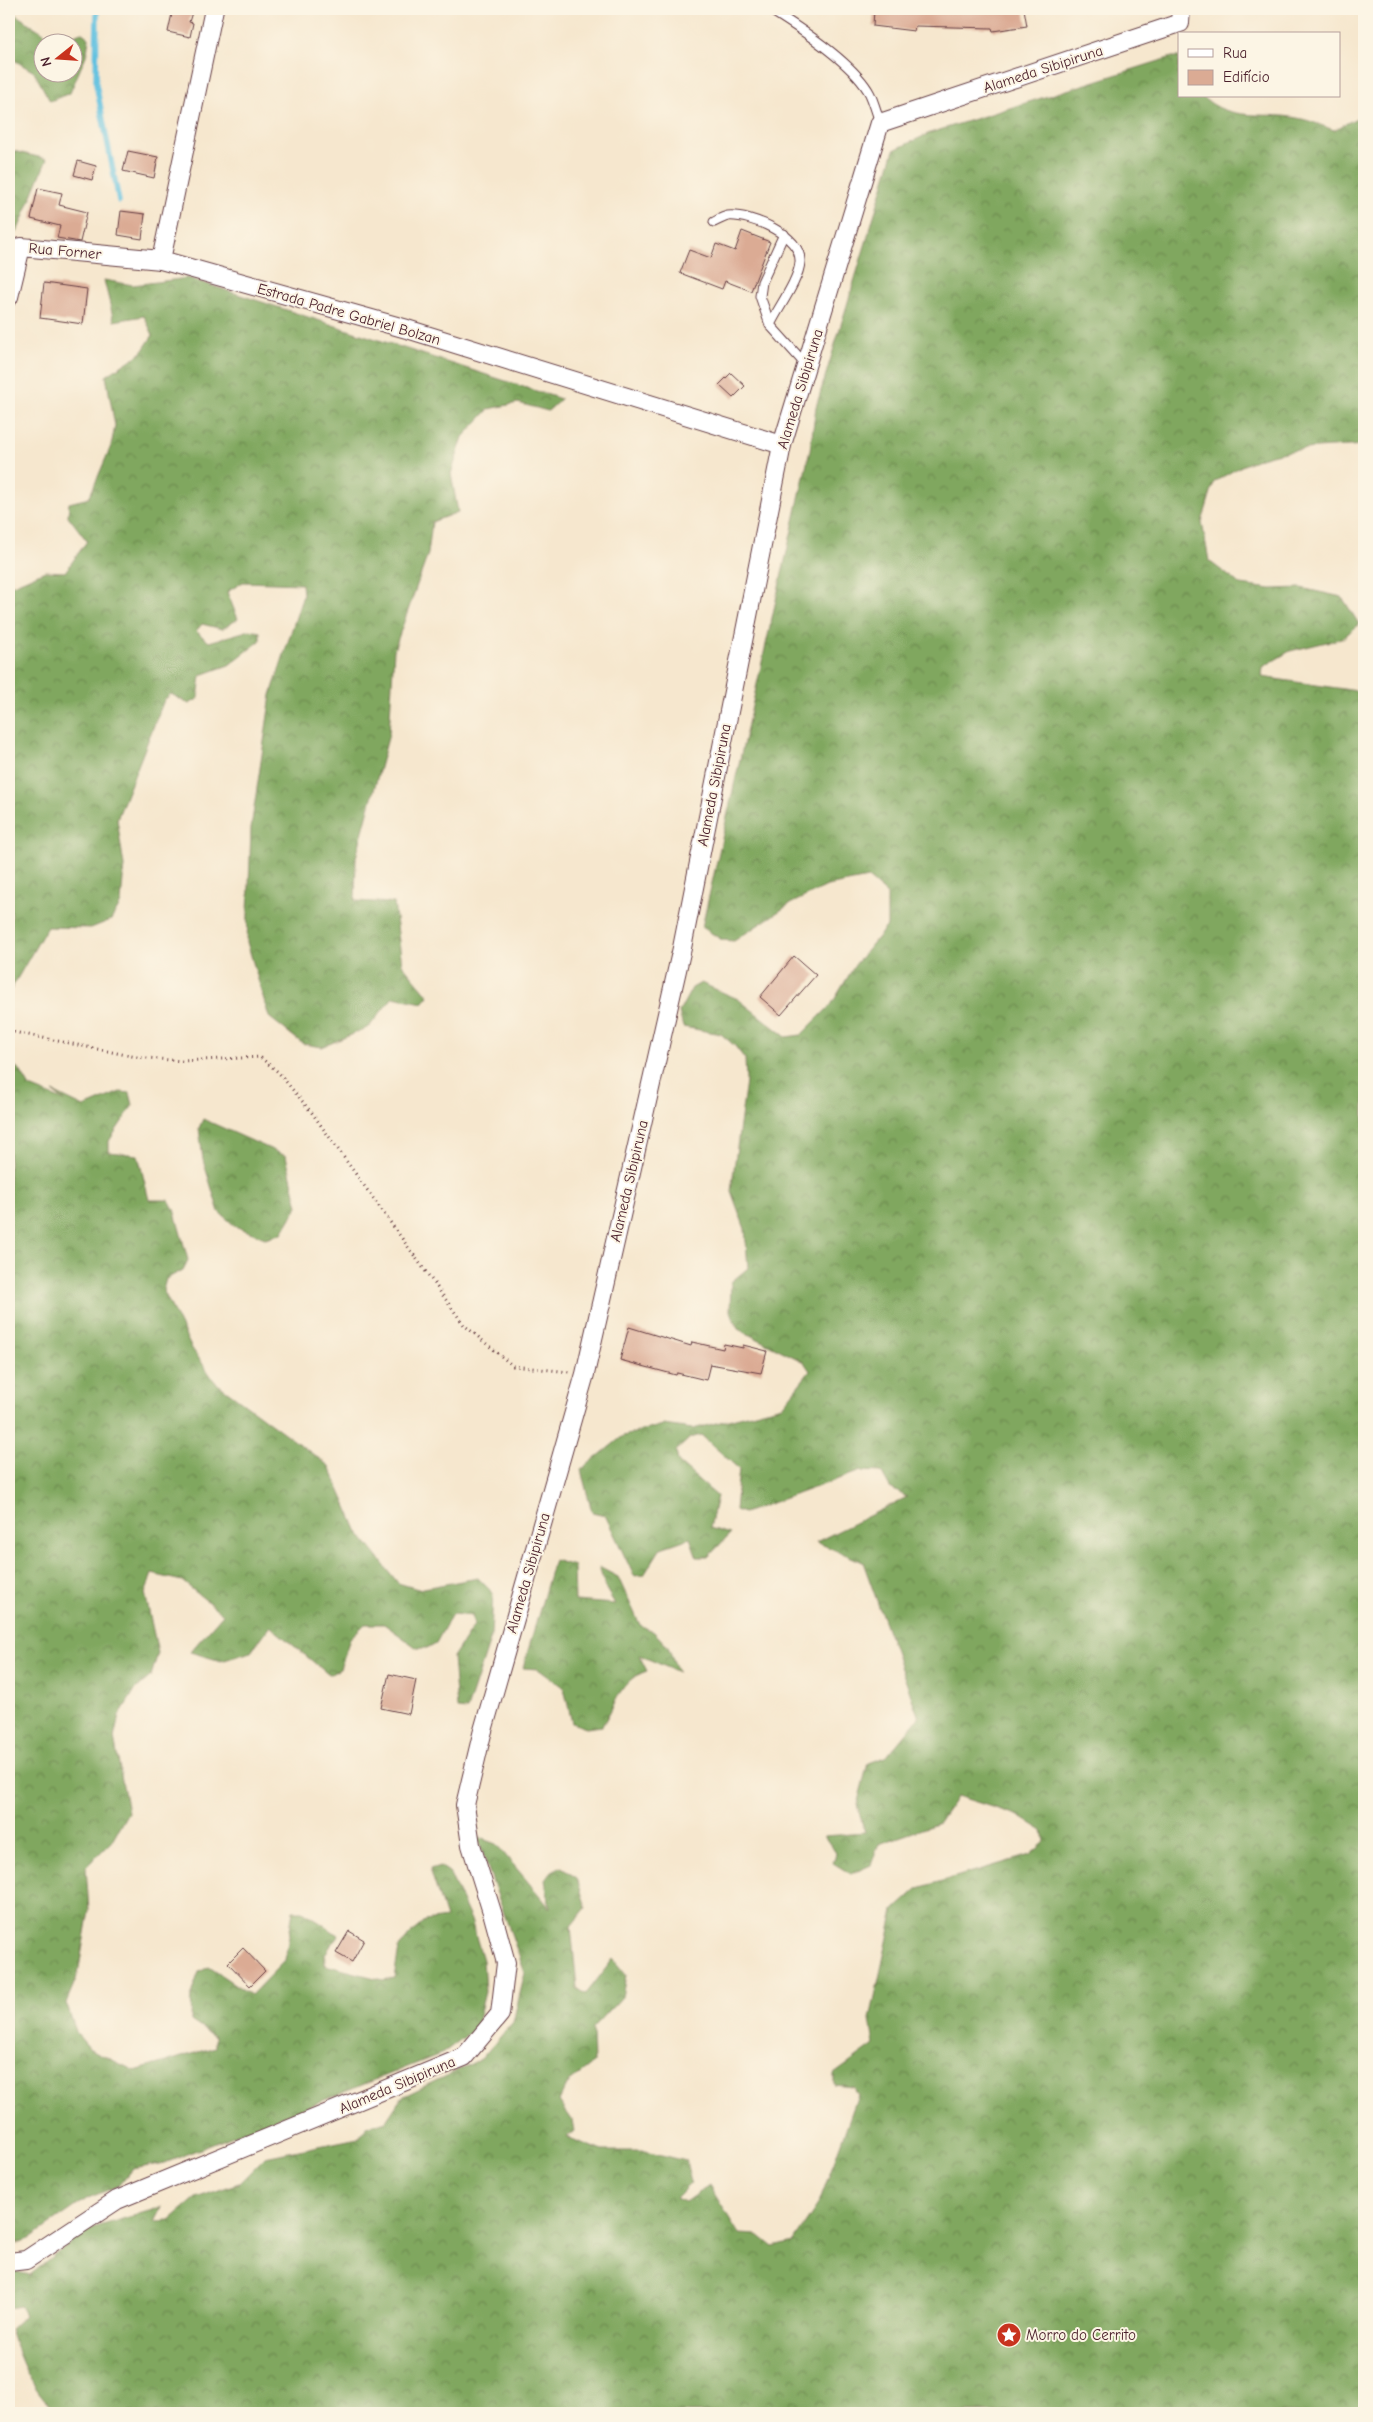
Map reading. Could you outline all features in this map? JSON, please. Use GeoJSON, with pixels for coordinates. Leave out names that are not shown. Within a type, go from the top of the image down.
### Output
{"type":"FeatureCollection","features":[{"type":"Feature","properties":{"kind":"street"},"geometry":{"type":"LineString","coordinates":[[161,260],[214,9]]}},
{"type":"Feature","properties":{"kind":"street","name":"Alameda Sibipiruna"},"geometry":{"type":"LineString","coordinates":[[9,2262],[26,2260],[117,2200],[464,2057],[500,2014],[506,1963],[471,1845],[465,1805],[482,1734],[585,1374],[682,948],[782,445],[808,366],[880,123],[1180,23],[1181,9]]}},
{"type":"Feature","properties":{"kind":"street","name":"Rua Forner"},"geometry":{"type":"LineString","coordinates":[[9,297],[21,248],[161,260]]}},
{"type":"Feature","properties":{"kind":"street","name":"Estrada Padre Gabriel Bolzan"},"geometry":{"type":"LineString","coordinates":[[161,260],[407,329],[782,445]]}},
{"type":"Feature","properties":{"kind":"lane"},"geometry":{"type":"LineString","coordinates":[[769,9],[813,37],[855,75],[869,92],[880,123]]}},
{"type":"Feature","properties":{"kind":"lane"},"geometry":{"type":"LineString","coordinates":[[714,222],[726,216],[737,216],[758,222],[784,234],[800,254],[800,264],[792,284],[770,325]]}},
{"type":"Feature","properties":{"kind":"lane"},"geometry":{"type":"LineString","coordinates":[[784,234],[762,282],[760,296],[770,325],[808,366]]}},
{"type":"Feature","properties":{"kind":"path"},"geometry":{"type":"LineString","coordinates":[[9,1031],[136,1056],[182,1061],[260,1057],[278,1072],[312,1113],[464,1325],[512,1366],[585,1374]]}},
{"type":"Feature","properties":{"kind":"green space"},"geometry":{"type":"Polygon","coordinates":[[[9,9],[14,9],[16,15],[42,32],[32,32],[32,71],[9,57],[9,9]]]}},
{"type":"Feature","properties":{"kind":"green space"},"geometry":{"type":"Polygon","coordinates":[[[82,33],[89,38],[87,53],[82,65],[82,33]]]}},
{"type":"Feature","properties":{"kind":"green space"},"geometry":{"type":"Polygon","coordinates":[[[1172,57],[1178,57],[1178,98],[1205,98],[1224,110],[1236,113],[1297,118],[1334,130],[1364,114],[1364,445],[1291,451],[1262,458],[1244,465],[1214,482],[1202,522],[1209,561],[1241,585],[1271,589],[1301,588],[1342,597],[1359,624],[1343,638],[1290,651],[1263,667],[1262,677],[1364,692],[1364,2413],[58,2413],[34,2385],[14,2341],[10,2329],[25,2315],[20,2306],[9,2308],[9,2270],[30,2275],[86,2230],[162,2207],[155,2221],[170,2220],[196,2198],[239,2183],[265,2157],[358,2138],[367,2127],[386,2121],[402,2097],[481,2059],[513,2022],[525,1973],[477,1837],[496,1844],[550,1908],[545,1880],[552,1871],[560,1867],[577,1878],[586,1908],[571,1926],[577,1988],[586,1994],[613,1959],[626,1975],[622,1997],[593,2028],[594,2063],[567,2084],[559,2101],[572,2120],[574,2131],[567,2137],[602,2151],[646,2151],[686,2161],[691,2183],[676,2198],[685,2202],[709,2185],[739,2234],[758,2235],[773,2247],[793,2242],[819,2203],[858,2095],[854,2087],[834,2085],[834,2074],[874,2045],[870,2019],[894,1910],[918,1888],[1030,1855],[1045,1842],[1043,1831],[1017,1815],[957,1796],[939,1823],[879,1844],[871,1865],[851,1874],[833,1863],[836,1853],[824,1836],[865,1833],[857,1805],[868,1763],[887,1756],[919,1718],[863,1562],[816,1542],[907,1497],[890,1488],[881,1472],[861,1471],[744,1513],[735,1510],[739,1469],[701,1435],[690,1438],[676,1451],[678,1462],[717,1496],[710,1528],[730,1534],[708,1557],[697,1557],[690,1538],[661,1548],[644,1575],[634,1576],[605,1515],[592,1512],[581,1470],[623,1436],[663,1425],[693,1429],[782,1406],[810,1371],[804,1362],[738,1329],[730,1311],[731,1282],[748,1268],[745,1229],[731,1191],[746,1081],[745,1059],[735,1046],[721,1034],[683,1027],[679,1012],[692,988],[701,983],[738,999],[786,1037],[801,1035],[831,1005],[855,965],[887,926],[887,894],[868,878],[827,886],[790,904],[734,941],[722,940],[702,927],[810,450],[816,407],[894,150],[930,133],[1172,57]]]}},
{"type":"Feature","properties":{"kind":"green space"},"geometry":{"type":"Polygon","coordinates":[[[40,82],[75,82],[70,93],[50,101],[40,82]]]}},
{"type":"Feature","properties":{"kind":"green space"},"geometry":{"type":"Polygon","coordinates":[[[9,150],[47,159],[17,232],[9,230],[9,150]]]}},
{"type":"Feature","properties":{"kind":"green space"},"geometry":{"type":"Polygon","coordinates":[[[188,278],[561,399],[548,411],[518,403],[489,409],[463,437],[451,474],[458,512],[432,522],[428,554],[394,650],[389,734],[356,857],[355,901],[394,903],[402,964],[429,996],[423,1003],[393,997],[369,1027],[322,1047],[303,1044],[269,1017],[247,942],[251,828],[271,695],[303,595],[302,584],[243,582],[227,592],[238,619],[222,629],[202,624],[196,631],[209,642],[250,630],[260,632],[260,641],[229,665],[201,675],[198,699],[189,704],[171,694],[164,700],[117,819],[124,866],[121,903],[111,920],[91,928],[47,927],[9,993],[9,922],[12,916],[9,905],[9,583],[13,585],[45,571],[65,572],[87,541],[68,516],[69,503],[89,498],[111,446],[115,426],[106,376],[141,353],[153,335],[144,316],[114,321],[104,280],[133,285],[188,278]]]}},
{"type":"Feature","properties":{"kind":"green space"},"geometry":{"type":"Polygon","coordinates":[[[9,1062],[20,1070],[30,1087],[65,1101],[53,1092],[84,1107],[120,1092],[130,1093],[133,1105],[109,1141],[109,1152],[138,1155],[149,1200],[169,1200],[174,1209],[188,1260],[183,1270],[166,1279],[163,1290],[191,1347],[215,1382],[329,1466],[358,1532],[398,1583],[418,1589],[478,1578],[493,1593],[491,1637],[467,1710],[457,1709],[453,1657],[474,1625],[472,1616],[452,1614],[436,1643],[427,1648],[417,1648],[384,1624],[365,1624],[350,1638],[340,1669],[329,1675],[270,1626],[251,1652],[221,1661],[190,1652],[223,1614],[182,1581],[152,1574],[145,1593],[158,1653],[151,1676],[135,1690],[119,1716],[114,1738],[128,1812],[111,1842],[86,1867],[89,1910],[78,1974],[66,2003],[77,2034],[90,2049],[135,2071],[215,2047],[215,2037],[191,2021],[192,1991],[199,1972],[209,1967],[251,1995],[285,1960],[293,1911],[303,1911],[338,1935],[325,1954],[325,1965],[383,1980],[394,1978],[399,1948],[410,1934],[425,1921],[446,1918],[430,1869],[440,1866],[449,1872],[471,1920],[483,1960],[485,1992],[476,2028],[443,2053],[165,2163],[132,2169],[118,2186],[88,2198],[29,2239],[9,2246],[9,1062]]]}},
{"type":"Feature","properties":{"kind":"green space"},"geometry":{"type":"Polygon","coordinates":[[[203,1119],[286,1156],[298,1206],[282,1233],[265,1238],[235,1226],[219,1212],[203,1160],[199,1128],[203,1119]]]}},
{"type":"Feature","properties":{"kind":"green space"},"geometry":{"type":"Polygon","coordinates":[[[554,1560],[574,1566],[575,1601],[615,1604],[606,1589],[599,1567],[618,1577],[640,1625],[654,1632],[668,1647],[678,1672],[639,1655],[647,1671],[630,1680],[624,1686],[602,1726],[586,1728],[572,1723],[564,1688],[538,1669],[523,1668],[554,1560]]]}},
{"type":"Feature","properties":{"kind":"building"},"geometry":{"type":"Polygon","coordinates":[[[173,9],[193,9],[189,22],[193,23],[190,37],[168,32],[173,9]]]}},
{"type":"Feature","properties":{"kind":"building"},"geometry":{"type":"Polygon","coordinates":[[[874,9],[1024,9],[1027,26],[993,31],[992,28],[915,26],[914,31],[873,26],[874,9]]]}},
{"type":"Feature","properties":{"kind":"building"},"geometry":{"type":"Polygon","coordinates":[[[128,151],[158,157],[154,178],[123,171],[128,151]]]}},
{"type":"Feature","properties":{"kind":"building"},"geometry":{"type":"Polygon","coordinates":[[[78,161],[96,166],[92,180],[74,175],[78,161]]]}},
{"type":"Feature","properties":{"kind":"building"},"geometry":{"type":"Polygon","coordinates":[[[38,188],[62,193],[59,205],[87,212],[80,242],[57,238],[60,226],[31,219],[38,188]]]}},
{"type":"Feature","properties":{"kind":"building"},"geometry":{"type":"Polygon","coordinates":[[[121,211],[145,214],[142,239],[118,235],[121,211]]]}},
{"type":"Feature","properties":{"kind":"building"},"geometry":{"type":"Polygon","coordinates":[[[742,231],[770,242],[751,291],[725,281],[722,289],[680,273],[689,250],[711,258],[716,244],[735,251],[742,231]]]}},
{"type":"Feature","properties":{"kind":"building"},"geometry":{"type":"Polygon","coordinates":[[[44,283],[87,289],[83,324],[40,318],[44,283]]]}},
{"type":"Feature","properties":{"kind":"building"},"geometry":{"type":"Polygon","coordinates":[[[731,373],[745,386],[733,398],[719,385],[731,373]]]}},
{"type":"Feature","properties":{"kind":"building"},"geometry":{"type":"Polygon","coordinates":[[[794,956],[816,975],[781,1015],[760,997],[794,956]]]}},
{"type":"Feature","properties":{"kind":"building"},"geometry":{"type":"Polygon","coordinates":[[[629,1327],[691,1346],[692,1342],[723,1349],[724,1344],[743,1348],[743,1345],[767,1351],[761,1373],[710,1364],[706,1380],[677,1373],[676,1375],[620,1360],[629,1327]]]}},
{"type":"Feature","properties":{"kind":"building"},"geometry":{"type":"Polygon","coordinates":[[[389,1674],[416,1680],[409,1714],[381,1708],[389,1674]]]}},
{"type":"Feature","properties":{"kind":"building"},"geometry":{"type":"Polygon","coordinates":[[[349,1931],[364,1940],[352,1962],[336,1953],[349,1931]]]}},
{"type":"Feature","properties":{"kind":"building"},"geometry":{"type":"Polygon","coordinates":[[[243,1948],[265,1971],[250,1986],[228,1963],[243,1948]]]}},
{"type":"Feature","properties":{"kind":"waterway"},"geometry":{"type":"LineString","coordinates":[[97,9],[96,84],[119,201]]}},
{"type":"Feature","properties":{"kind":"place","name":"Morro do Cerrito"},"geometry":{"type":"Point","coordinates":[1009,2335]}}]}
